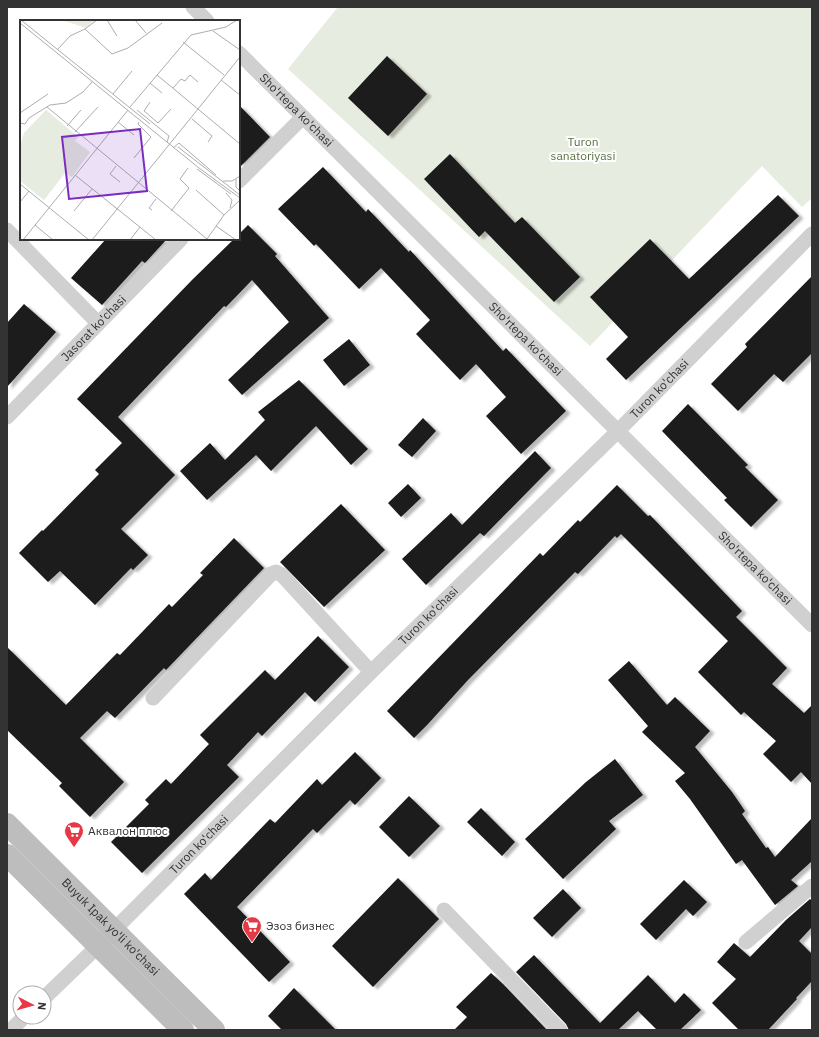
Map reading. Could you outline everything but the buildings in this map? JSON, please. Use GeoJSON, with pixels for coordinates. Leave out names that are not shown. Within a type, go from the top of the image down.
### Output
{"type":"FeatureCollection","features":[{"type":"Feature","properties":{"kind":"main road","name":"Buyuk Ipak yo'li ko'chasi"},"geometry":{"type":"LineString","coordinates":[[7,824],[214,1030]]}},
{"type":"Feature","properties":{"kind":"main road","name":"Buyuk Ipak yo'li ko'chasi"},"geometry":{"type":"LineString","coordinates":[[7,855],[183,1030]]}},
{"type":"Feature","properties":{"kind":"street"},"geometry":{"type":"LineString","coordinates":[[193,7],[206,20]]}},
{"type":"Feature","properties":{"kind":"street","name":"Sho'rtepa ko'chasi"},"geometry":{"type":"LineString","coordinates":[[240,54],[812,625]]}},
{"type":"Feature","properties":{"kind":"street"},"geometry":{"type":"LineString","coordinates":[[240,180],[303,117]]}},
{"type":"Feature","properties":{"kind":"street"},"geometry":{"type":"LineString","coordinates":[[7,230],[98,323]]}},
{"type":"Feature","properties":{"kind":"street","name":"Turon ko'chasi"},"geometry":{"type":"LineString","coordinates":[[52,990],[371,672],[617,432],[812,234]]}},
{"type":"Feature","properties":{"kind":"street","name":"Jasorat ko'chasi"},"geometry":{"type":"LineString","coordinates":[[7,417],[180,240]]}},
{"type":"Feature","properties":{"kind":"street"},"geometry":{"type":"LineString","coordinates":[[153,698],[270,574],[276,572],[282,575],[371,672]]}},
{"type":"Feature","properties":{"kind":"street"},"geometry":{"type":"LineString","coordinates":[[746,942],[812,886]]}},
{"type":"Feature","properties":{"kind":"street"},"geometry":{"type":"LineString","coordinates":[[444,910],[560,1030]]}},
{"type":"Feature","properties":{"kind":"green space","name":"Turon sanatoriyasi"},"geometry":{"type":"Polygon","coordinates":[[[338,7],[812,7],[812,198],[802,207],[762,166],[590,346],[288,69],[338,7]]]}},
{"type":"Feature","properties":{"kind":"place","name":"Аквалон плюс"},"geometry":{"type":"Point","coordinates":[74,848]}},
{"type":"Feature","properties":{"kind":"place","name":"Эзоз бизнес"},"geometry":{"type":"Point","coordinates":[252,943]}}]}
